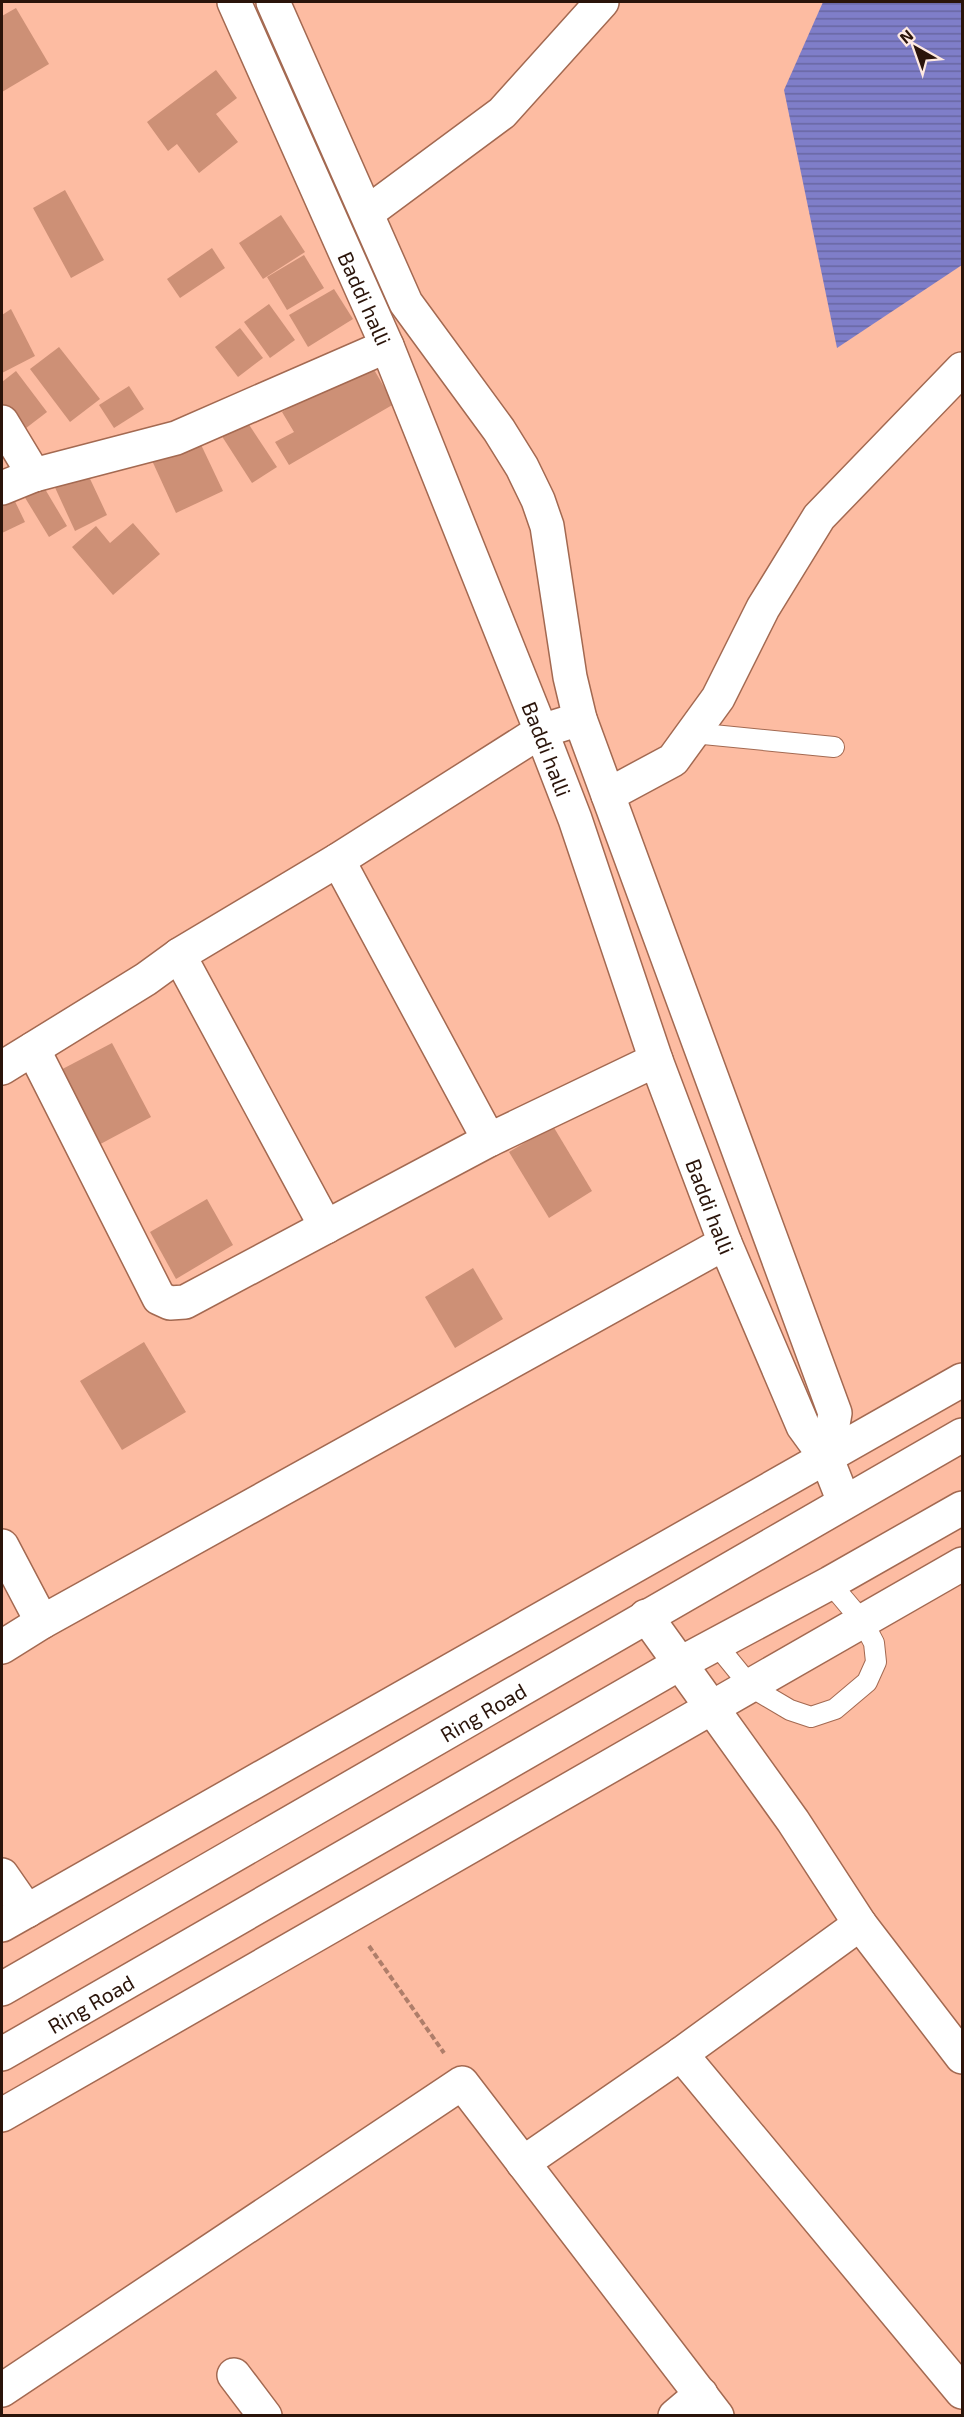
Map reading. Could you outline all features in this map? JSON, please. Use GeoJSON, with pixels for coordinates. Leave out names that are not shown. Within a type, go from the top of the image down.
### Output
{"type":"FeatureCollection","features":[{"type":"Feature","properties":{"kind":"main road","name":"Baddi halli"},"geometry":{"type":"LineString","coordinates":[[234,2],[387,346],[541,731],[575,819],[656,1060],[725,1243],[803,1426],[827,1459],[844,1502]]}},
{"type":"Feature","properties":{"kind":"main road"},"geometry":{"type":"LineString","coordinates":[[273,2],[406,303],[499,430],[522,467],[548,526],[570,677],[580,719],[836,1413],[827,1459]]}},
{"type":"Feature","properties":{"kind":"main road"},"geometry":{"type":"LineString","coordinates":[[367,213],[502,113],[602,2]]}},
{"type":"Feature","properties":{"kind":"main road"},"geometry":{"type":"LineString","coordinates":[[2,488],[34,475],[176,438],[387,346]]}},
{"type":"Feature","properties":{"kind":"main road"},"geometry":{"type":"LineString","coordinates":[[608,795],[673,760],[718,698],[763,608],[819,517],[963,369]]}},
{"type":"Feature","properties":{"kind":"main road"},"geometry":{"type":"LineString","coordinates":[[2,422],[34,475]]}},
{"type":"Feature","properties":{"kind":"main road"},"geometry":{"type":"LineString","coordinates":[[2,1068],[146,979],[179,955],[339,860],[541,731],[580,719]]}},
{"type":"Feature","properties":{"kind":"main road"},"geometry":{"type":"LineString","coordinates":[[339,860],[489,1140]]}},
{"type":"Feature","properties":{"kind":"main road"},"geometry":{"type":"LineString","coordinates":[[179,955],[326,1227]]}},
{"type":"Feature","properties":{"kind":"main road"},"geometry":{"type":"LineString","coordinates":[[33,1049],[159,1298],[170,1303],[185,1302],[489,1140],[656,1060]]}},
{"type":"Feature","properties":{"kind":"main road"},"geometry":{"type":"LineString","coordinates":[[2,1647],[42,1622],[725,1243]]}},
{"type":"Feature","properties":{"kind":"main road"},"geometry":{"type":"LineString","coordinates":[[2,1875],[14,1918],[963,1380]]}},
{"type":"Feature","properties":{"kind":"main road","name":"Ring Road"},"geometry":{"type":"LineString","coordinates":[[2,1989],[963,1435]]}},
{"type":"Feature","properties":{"kind":"main road","name":"Ring Road"},"geometry":{"type":"LineString","coordinates":[[2,2054],[679,1664],[963,1508]]}},
{"type":"Feature","properties":{"kind":"main road"},"geometry":{"type":"LineString","coordinates":[[2,1546],[42,1622]]}},
{"type":"Feature","properties":{"kind":"main road"},"geometry":{"type":"LineString","coordinates":[[2,2115],[963,1564]]}},
{"type":"Feature","properties":{"kind":"main road"},"geometry":{"type":"LineString","coordinates":[[646,1616],[793,1821],[860,1923],[963,2057]]}},
{"type":"Feature","properties":{"kind":"main road"},"geometry":{"type":"LineString","coordinates":[[523,2163],[681,2054],[860,1923]]}},
{"type":"Feature","properties":{"kind":"main road"},"geometry":{"type":"LineString","coordinates":[[681,2054],[963,2392]]}},
{"type":"Feature","properties":{"kind":"main road"},"geometry":{"type":"LineString","coordinates":[[2,2390],[462,2083],[709,2405],[675,2415]]}},
{"type":"Feature","properties":{"kind":"main road"},"geometry":{"type":"LineString","coordinates":[[234,2375],[265,2415]]}},
{"type":"Feature","properties":{"kind":"lane"},"geometry":{"type":"LineString","coordinates":[[693,733],[834,747]]}},
{"type":"Feature","properties":{"kind":"lane"},"geometry":{"type":"LineString","coordinates":[[716,1644],[751,1687],[790,1710],[811,1717],[835,1709],[867,1682],[876,1662],[874,1643],[863,1622],[830,1583]]}},
{"type":"Feature","properties":{"kind":"path"},"geometry":{"type":"LineString","coordinates":[[369,1946],[462,2083]]}},
{"type":"Feature","properties":{"kind":"shaded area"},"geometry":{"type":"Polygon","coordinates":[[[823,2],[962,2],[962,265],[837,348],[784,90],[823,2]]]}},
{"type":"Feature","properties":{"kind":"building"},"geometry":{"type":"Polygon","coordinates":[[[16,8],[49,64],[2,92],[2,16],[16,8]]]}},
{"type":"Feature","properties":{"kind":"building"},"geometry":{"type":"Polygon","coordinates":[[[216,70],[237,98],[216,114],[238,142],[199,173],[177,144],[168,151],[147,122],[216,70]]]}},
{"type":"Feature","properties":{"kind":"building"},"geometry":{"type":"Polygon","coordinates":[[[65,190],[104,260],[71,278],[33,208],[65,190]]]}},
{"type":"Feature","properties":{"kind":"building"},"geometry":{"type":"Polygon","coordinates":[[[281,215],[305,252],[263,279],[239,243],[281,215]]]}},
{"type":"Feature","properties":{"kind":"building"},"geometry":{"type":"Polygon","coordinates":[[[212,248],[225,268],[180,298],[167,279],[212,248]]]}},
{"type":"Feature","properties":{"kind":"building"},"geometry":{"type":"Polygon","coordinates":[[[304,255],[324,288],[287,310],[267,277],[304,255]]]}},
{"type":"Feature","properties":{"kind":"building"},"geometry":{"type":"Polygon","coordinates":[[[334,289],[353,319],[308,347],[289,315],[334,289]]]}},
{"type":"Feature","properties":{"kind":"building"},"geometry":{"type":"Polygon","coordinates":[[[269,304],[295,340],[270,358],[244,322],[269,304]]]}},
{"type":"Feature","properties":{"kind":"building"},"geometry":{"type":"Polygon","coordinates":[[[11,309],[35,356],[2,373],[2,315],[11,309]]]}},
{"type":"Feature","properties":{"kind":"building"},"geometry":{"type":"Polygon","coordinates":[[[240,328],[263,358],[238,377],[215,347],[240,328]]]}},
{"type":"Feature","properties":{"kind":"building"},"geometry":{"type":"Polygon","coordinates":[[[59,347],[100,399],[70,422],[30,369],[59,347]]]}},
{"type":"Feature","properties":{"kind":"building"},"geometry":{"type":"Polygon","coordinates":[[[369,361],[394,404],[289,465],[275,442],[294,432],[282,412],[369,361]]]}},
{"type":"Feature","properties":{"kind":"building"},"geometry":{"type":"Polygon","coordinates":[[[16,371],[47,412],[17,435],[2,414],[2,382],[16,371]]]}},
{"type":"Feature","properties":{"kind":"building"},"geometry":{"type":"Polygon","coordinates":[[[129,386],[144,409],[114,428],[99,405],[129,386]]]}},
{"type":"Feature","properties":{"kind":"building"},"geometry":{"type":"Polygon","coordinates":[[[240,411],[277,467],[252,483],[216,427],[240,411]]]}},
{"type":"Feature","properties":{"kind":"building"},"geometry":{"type":"Polygon","coordinates":[[[195,432],[223,491],[176,513],[149,454],[195,432]]]}},
{"type":"Feature","properties":{"kind":"building"},"geometry":{"type":"Polygon","coordinates":[[[84,466],[107,515],[75,531],[52,481],[84,466]]]}},
{"type":"Feature","properties":{"kind":"building"},"geometry":{"type":"Polygon","coordinates":[[[42,484],[67,526],[49,537],[24,496],[42,484]]]}},
{"type":"Feature","properties":{"kind":"building"},"geometry":{"type":"Polygon","coordinates":[[[9,489],[25,522],[2,533],[2,492],[9,489]]]}},
{"type":"Feature","properties":{"kind":"building"},"geometry":{"type":"Polygon","coordinates":[[[133,523],[160,554],[113,595],[72,547],[96,526],[110,543],[133,523]]]}},
{"type":"Feature","properties":{"kind":"building"},"geometry":{"type":"Polygon","coordinates":[[[112,1043],[151,1117],[93,1148],[53,1074],[112,1043]]]}},
{"type":"Feature","properties":{"kind":"building"},"geometry":{"type":"Polygon","coordinates":[[[553,1126],[592,1191],[549,1218],[509,1152],[553,1126]]]}},
{"type":"Feature","properties":{"kind":"building"},"geometry":{"type":"Polygon","coordinates":[[[207,1199],[233,1245],[176,1279],[150,1232],[207,1199]]]}},
{"type":"Feature","properties":{"kind":"building"},"geometry":{"type":"Polygon","coordinates":[[[473,1268],[503,1319],[455,1348],[425,1297],[473,1268]]]}},
{"type":"Feature","properties":{"kind":"building"},"geometry":{"type":"Polygon","coordinates":[[[144,1342],[186,1412],[122,1450],[80,1381],[144,1342]]]}}]}
